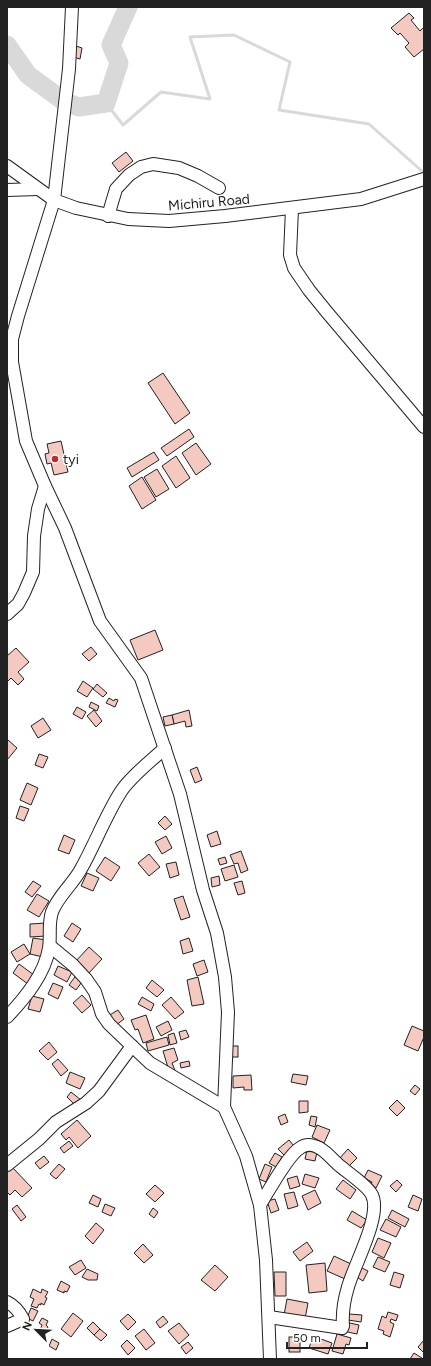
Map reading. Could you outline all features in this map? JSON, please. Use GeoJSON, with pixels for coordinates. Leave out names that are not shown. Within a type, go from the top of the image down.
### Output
{"type":"FeatureCollection","features":[{"type":"Feature","properties":{"kind":"street"},"geometry":{"type":"LineString","coordinates":[[72,7],[69,69],[54,200],[12,339],[12,362],[26,441],[65,528],[100,621],[141,678],[180,794],[202,884],[217,933],[225,977],[228,1012],[224,1107],[246,1156],[260,1205],[265,1246],[270,1359]]}},
{"type":"Feature","properties":{"kind":"street"},"geometry":{"type":"LineString","coordinates":[[108,216],[116,190],[129,175],[141,167],[153,164],[178,168],[198,176],[219,188]]}},
{"type":"Feature","properties":{"kind":"street","name":"Michiru Road"},"geometry":{"type":"LineString","coordinates":[[7,166],[54,200],[76,208],[108,216],[128,219],[169,221],[292,209],[360,199],[424,179]]}},
{"type":"Feature","properties":{"kind":"street"},"geometry":{"type":"LineString","coordinates":[[7,190],[38,189]]}},
{"type":"Feature","properties":{"kind":"street"},"geometry":{"type":"LineString","coordinates":[[292,209],[290,255],[294,268],[322,306],[424,427]]}},
{"type":"Feature","properties":{"kind":"street"},"geometry":{"type":"LineString","coordinates":[[7,614],[18,604],[33,572],[34,536],[38,509],[45,486]]}},
{"type":"Feature","properties":{"kind":"street"},"geometry":{"type":"LineString","coordinates":[[7,1017],[22,1001],[43,967],[50,946],[50,925],[52,912],[60,897],[80,871],[121,792],[165,748]]}},
{"type":"Feature","properties":{"kind":"street"},"geometry":{"type":"LineString","coordinates":[[50,946],[86,979],[95,992],[102,1014],[150,1063],[224,1107]]}},
{"type":"Feature","properties":{"kind":"street"},"geometry":{"type":"LineString","coordinates":[[7,1165],[39,1139],[56,1122],[86,1103],[99,1091],[132,1046]]}},
{"type":"Feature","properties":{"kind":"street"},"geometry":{"type":"LineString","coordinates":[[260,1205],[290,1157],[300,1148],[308,1145],[316,1146],[325,1152],[338,1165],[362,1184],[372,1195],[374,1208],[370,1230],[348,1286],[344,1303],[342,1328],[269,1317]]}},
{"type":"Feature","properties":{"kind":"street"},"geometry":{"type":"LineString","coordinates":[[7,1302],[20,1312],[23,1319],[7,1326]]}},
{"type":"Feature","properties":{"kind":"building"},"geometry":{"type":"Polygon","coordinates":[[[409,13],[414,18],[411,20],[420,31],[424,27],[424,49],[414,57],[405,47],[409,43],[400,33],[398,35],[391,28],[409,13]]]}},
{"type":"Feature","properties":{"kind":"building"},"geometry":{"type":"Polygon","coordinates":[[[76,46],[82,48],[80,59],[73,57],[76,46]]]}},
{"type":"Feature","properties":{"kind":"building"},"geometry":{"type":"Polygon","coordinates":[[[126,152],[133,161],[119,172],[112,163],[126,152]]]}},
{"type":"Feature","properties":{"kind":"building"},"geometry":{"type":"Polygon","coordinates":[[[163,373],[190,413],[175,424],[148,383],[163,373]]]}},
{"type":"Feature","properties":{"kind":"building"},"geometry":{"type":"Polygon","coordinates":[[[189,429],[194,437],[167,456],[161,448],[189,429]]]}},
{"type":"Feature","properties":{"kind":"building","name":"tyi"},"geometry":{"type":"Polygon","coordinates":[[[61,441],[68,472],[54,475],[51,463],[47,464],[45,454],[49,453],[47,444],[61,441]]]}},
{"type":"Feature","properties":{"kind":"building"},"geometry":{"type":"Polygon","coordinates":[[[196,443],[211,464],[196,475],[182,453],[196,443]]]}},
{"type":"Feature","properties":{"kind":"building"},"geometry":{"type":"Polygon","coordinates":[[[154,452],[159,460],[132,477],[127,468],[154,452]]]}},
{"type":"Feature","properties":{"kind":"building"},"geometry":{"type":"Polygon","coordinates":[[[176,456],[190,478],[176,488],[162,466],[176,456]]]}},
{"type":"Feature","properties":{"kind":"building"},"geometry":{"type":"Polygon","coordinates":[[[157,469],[169,489],[156,497],[144,477],[157,469]]]}},
{"type":"Feature","properties":{"kind":"building"},"geometry":{"type":"Polygon","coordinates":[[[142,477],[156,500],[142,509],[129,486],[142,477]]]}},
{"type":"Feature","properties":{"kind":"building"},"geometry":{"type":"Polygon","coordinates":[[[155,630],[163,650],[138,660],[130,640],[155,630]]]}},
{"type":"Feature","properties":{"kind":"building"},"geometry":{"type":"Polygon","coordinates":[[[91,647],[97,654],[89,661],[82,654],[91,647]]]}},
{"type":"Feature","properties":{"kind":"building"},"geometry":{"type":"Polygon","coordinates":[[[16,648],[29,662],[18,672],[24,679],[18,685],[11,678],[7,682],[7,656],[16,648]]]}},
{"type":"Feature","properties":{"kind":"building"},"geometry":{"type":"Polygon","coordinates":[[[83,681],[93,688],[87,697],[77,691],[83,681]]]}},
{"type":"Feature","properties":{"kind":"building"},"geometry":{"type":"Polygon","coordinates":[[[97,684],[107,693],[103,697],[93,689],[97,684]]]}},
{"type":"Feature","properties":{"kind":"building"},"geometry":{"type":"Polygon","coordinates":[[[109,698],[114,701],[115,699],[118,700],[115,707],[106,703],[109,698]]]}},
{"type":"Feature","properties":{"kind":"building"},"geometry":{"type":"Polygon","coordinates":[[[91,702],[99,706],[97,711],[89,707],[91,702]]]}},
{"type":"Feature","properties":{"kind":"building"},"geometry":{"type":"Polygon","coordinates":[[[77,707],[86,712],[82,719],[73,714],[77,707]]]}},
{"type":"Feature","properties":{"kind":"building"},"geometry":{"type":"Polygon","coordinates":[[[94,710],[102,721],[96,727],[87,716],[94,710]]]}},
{"type":"Feature","properties":{"kind":"building"},"geometry":{"type":"Polygon","coordinates":[[[189,710],[192,726],[186,727],[185,721],[174,724],[172,715],[189,710]]]}},
{"type":"Feature","properties":{"kind":"building"},"geometry":{"type":"Polygon","coordinates":[[[172,715],[174,724],[165,726],[163,717],[172,715]]]}},
{"type":"Feature","properties":{"kind":"building"},"geometry":{"type":"Polygon","coordinates":[[[43,718],[51,730],[38,738],[31,726],[43,718]]]}},
{"type":"Feature","properties":{"kind":"building"},"geometry":{"type":"Polygon","coordinates":[[[8,740],[17,748],[7,760],[7,741],[8,740]]]}},
{"type":"Feature","properties":{"kind":"building"},"geometry":{"type":"Polygon","coordinates":[[[39,754],[48,757],[43,768],[35,765],[39,754]]]}},
{"type":"Feature","properties":{"kind":"building"},"geometry":{"type":"Polygon","coordinates":[[[197,767],[202,780],[195,783],[190,770],[197,767]]]}},
{"type":"Feature","properties":{"kind":"building"},"geometry":{"type":"Polygon","coordinates":[[[27,783],[38,788],[31,805],[20,800],[27,783]]]}},
{"type":"Feature","properties":{"kind":"building"},"geometry":{"type":"Polygon","coordinates":[[[20,806],[29,809],[24,821],[16,818],[20,806]]]}},
{"type":"Feature","properties":{"kind":"building"},"geometry":{"type":"Polygon","coordinates":[[[165,816],[172,824],[165,830],[158,823],[165,816]]]}},
{"type":"Feature","properties":{"kind":"building"},"geometry":{"type":"Polygon","coordinates":[[[217,831],[221,844],[211,847],[207,835],[217,831]]]}},
{"type":"Feature","properties":{"kind":"building"},"geometry":{"type":"Polygon","coordinates":[[[64,835],[75,840],[69,854],[58,850],[64,835]]]}},
{"type":"Feature","properties":{"kind":"building"},"geometry":{"type":"Polygon","coordinates":[[[166,836],[172,848],[162,854],[155,842],[166,836]]]}},
{"type":"Feature","properties":{"kind":"building"},"geometry":{"type":"Polygon","coordinates":[[[241,851],[248,870],[241,873],[238,863],[234,864],[230,855],[241,851]]]}},
{"type":"Feature","properties":{"kind":"building"},"geometry":{"type":"Polygon","coordinates":[[[149,854],[160,867],[149,876],[138,863],[149,854]]]}},
{"type":"Feature","properties":{"kind":"building"},"geometry":{"type":"Polygon","coordinates":[[[105,857],[120,867],[111,881],[96,871],[105,857]]]}},
{"type":"Feature","properties":{"kind":"building"},"geometry":{"type":"Polygon","coordinates":[[[225,857],[227,863],[220,865],[218,859],[225,857]]]}},
{"type":"Feature","properties":{"kind":"building"},"geometry":{"type":"Polygon","coordinates":[[[176,862],[179,875],[170,878],[166,864],[176,862]]]}},
{"type":"Feature","properties":{"kind":"building"},"geometry":{"type":"Polygon","coordinates":[[[234,865],[238,877],[225,881],[221,869],[234,865]]]}},
{"type":"Feature","properties":{"kind":"building"},"geometry":{"type":"Polygon","coordinates":[[[87,873],[99,878],[93,891],[81,886],[87,873]]]}},
{"type":"Feature","properties":{"kind":"building"},"geometry":{"type":"Polygon","coordinates":[[[219,876],[220,885],[212,887],[211,878],[219,876]]]}},
{"type":"Feature","properties":{"kind":"building"},"geometry":{"type":"Polygon","coordinates":[[[33,881],[41,886],[32,897],[25,892],[33,881]]]}},
{"type":"Feature","properties":{"kind":"building"},"geometry":{"type":"Polygon","coordinates":[[[242,881],[245,893],[238,895],[234,883],[242,881]]]}},
{"type":"Feature","properties":{"kind":"building"},"geometry":{"type":"Polygon","coordinates":[[[37,894],[49,901],[39,917],[27,910],[37,894]]]}},
{"type":"Feature","properties":{"kind":"building"},"geometry":{"type":"Polygon","coordinates":[[[183,896],[190,917],[181,920],[174,899],[183,896]]]}},
{"type":"Feature","properties":{"kind":"building"},"geometry":{"type":"Polygon","coordinates":[[[46,923],[46,936],[30,937],[30,924],[46,923]]]}},
{"type":"Feature","properties":{"kind":"building"},"geometry":{"type":"Polygon","coordinates":[[[72,923],[81,929],[73,942],[64,936],[72,923]]]}},
{"type":"Feature","properties":{"kind":"building"},"geometry":{"type":"Polygon","coordinates":[[[33,938],[46,940],[43,957],[30,954],[33,938]]]}},
{"type":"Feature","properties":{"kind":"building"},"geometry":{"type":"Polygon","coordinates":[[[189,938],[193,951],[183,954],[180,941],[189,938]]]}},
{"type":"Feature","properties":{"kind":"building"},"geometry":{"type":"Polygon","coordinates":[[[24,944],[30,954],[17,962],[11,952],[24,944]]]}},
{"type":"Feature","properties":{"kind":"building"},"geometry":{"type":"Polygon","coordinates":[[[89,947],[102,959],[88,974],[75,962],[89,947]]]}},
{"type":"Feature","properties":{"kind":"building"},"geometry":{"type":"Polygon","coordinates":[[[204,960],[208,972],[197,976],[193,964],[204,960]]]}},
{"type":"Feature","properties":{"kind":"building"},"geometry":{"type":"Polygon","coordinates":[[[19,964],[34,975],[28,984],[13,973],[19,964]]]}},
{"type":"Feature","properties":{"kind":"building"},"geometry":{"type":"Polygon","coordinates":[[[58,966],[72,972],[67,982],[54,975],[58,966]]]}},
{"type":"Feature","properties":{"kind":"building"},"geometry":{"type":"Polygon","coordinates":[[[77,974],[84,979],[76,990],[69,985],[77,974]]]}},
{"type":"Feature","properties":{"kind":"building"},"geometry":{"type":"Polygon","coordinates":[[[198,977],[204,1004],[192,1006],[187,980],[198,977]]]}},
{"type":"Feature","properties":{"kind":"building"},"geometry":{"type":"Polygon","coordinates":[[[152,980],[164,990],[157,997],[146,988],[152,980]]]}},
{"type":"Feature","properties":{"kind":"building"},"geometry":{"type":"Polygon","coordinates":[[[53,983],[63,987],[58,999],[48,994],[53,983]]]}},
{"type":"Feature","properties":{"kind":"building"},"geometry":{"type":"Polygon","coordinates":[[[82,995],[91,1005],[82,1013],[73,1003],[82,995]]]}},
{"type":"Feature","properties":{"kind":"building"},"geometry":{"type":"Polygon","coordinates":[[[32,996],[44,999],[40,1012],[28,1009],[32,996]]]}},
{"type":"Feature","properties":{"kind":"building"},"geometry":{"type":"Polygon","coordinates":[[[142,997],[154,1004],[151,1011],[138,1004],[142,997]]]}},
{"type":"Feature","properties":{"kind":"building"},"geometry":{"type":"Polygon","coordinates":[[[171,997],[184,1012],[175,1019],[162,1005],[171,997]]]}},
{"type":"Feature","properties":{"kind":"building"},"geometry":{"type":"Polygon","coordinates":[[[118,1010],[124,1019],[115,1026],[108,1016],[118,1010]]]}},
{"type":"Feature","properties":{"kind":"building"},"geometry":{"type":"Polygon","coordinates":[[[146,1015],[154,1039],[143,1043],[138,1029],[135,1030],[131,1020],[146,1015]]]}},
{"type":"Feature","properties":{"kind":"building"},"geometry":{"type":"Polygon","coordinates":[[[168,1021],[172,1030],[161,1036],[156,1027],[168,1021]]]}},
{"type":"Feature","properties":{"kind":"building"},"geometry":{"type":"Polygon","coordinates":[[[412,1026],[424,1031],[424,1037],[418,1051],[404,1045],[412,1026]]]}},
{"type":"Feature","properties":{"kind":"building"},"geometry":{"type":"Polygon","coordinates":[[[186,1030],[189,1037],[181,1040],[179,1032],[186,1030]]]}},
{"type":"Feature","properties":{"kind":"building"},"geometry":{"type":"Polygon","coordinates":[[[174,1033],[177,1043],[170,1045],[168,1035],[174,1033]]]}},
{"type":"Feature","properties":{"kind":"building"},"geometry":{"type":"Polygon","coordinates":[[[167,1037],[169,1045],[148,1051],[146,1043],[167,1037]]]}},
{"type":"Feature","properties":{"kind":"building"},"geometry":{"type":"Polygon","coordinates":[[[49,1042],[57,1052],[48,1060],[39,1051],[49,1042]]]}},
{"type":"Feature","properties":{"kind":"building"},"geometry":{"type":"Polygon","coordinates":[[[231,1046],[238,1046],[238,1057],[231,1057],[231,1046]]]}},
{"type":"Feature","properties":{"kind":"building"},"geometry":{"type":"Polygon","coordinates":[[[174,1048],[178,1060],[172,1063],[176,1073],[170,1074],[163,1051],[174,1048]]]}},
{"type":"Feature","properties":{"kind":"building"},"geometry":{"type":"Polygon","coordinates":[[[58,1059],[68,1070],[61,1076],[52,1064],[58,1059]]]}},
{"type":"Feature","properties":{"kind":"building"},"geometry":{"type":"Polygon","coordinates":[[[189,1061],[190,1066],[181,1068],[180,1063],[189,1061]]]}},
{"type":"Feature","properties":{"kind":"building"},"geometry":{"type":"Polygon","coordinates":[[[70,1072],[85,1078],[80,1089],[66,1083],[70,1072]]]}},
{"type":"Feature","properties":{"kind":"building"},"geometry":{"type":"Polygon","coordinates":[[[293,1074],[308,1076],[306,1085],[291,1082],[293,1074]]]}},
{"type":"Feature","properties":{"kind":"building"},"geometry":{"type":"Polygon","coordinates":[[[251,1075],[252,1090],[244,1090],[244,1087],[233,1088],[233,1076],[251,1075]]]}},
{"type":"Feature","properties":{"kind":"building"},"geometry":{"type":"Polygon","coordinates":[[[415,1085],[420,1089],[415,1095],[410,1091],[415,1085]]]}},
{"type":"Feature","properties":{"kind":"building"},"geometry":{"type":"Polygon","coordinates":[[[71,1092],[81,1100],[76,1106],[67,1097],[71,1092]]]}},
{"type":"Feature","properties":{"kind":"building"},"geometry":{"type":"Polygon","coordinates":[[[397,1100],[405,1108],[397,1116],[389,1108],[397,1100]]]}},
{"type":"Feature","properties":{"kind":"building"},"geometry":{"type":"Polygon","coordinates":[[[299,1101],[308,1101],[308,1112],[299,1113],[299,1101]]]}},
{"type":"Feature","properties":{"kind":"building"},"geometry":{"type":"Polygon","coordinates":[[[285,1114],[288,1122],[281,1125],[278,1117],[285,1114]]]}},
{"type":"Feature","properties":{"kind":"building"},"geometry":{"type":"Polygon","coordinates":[[[311,1116],[317,1117],[315,1127],[309,1125],[311,1116]]]}},
{"type":"Feature","properties":{"kind":"building"},"geometry":{"type":"Polygon","coordinates":[[[77,1120],[91,1136],[78,1148],[69,1137],[66,1140],[61,1134],[77,1120]]]}},
{"type":"Feature","properties":{"kind":"building"},"geometry":{"type":"Polygon","coordinates":[[[317,1125],[330,1130],[324,1143],[312,1137],[317,1125]]]}},
{"type":"Feature","properties":{"kind":"building"},"geometry":{"type":"Polygon","coordinates":[[[289,1140],[294,1146],[284,1155],[278,1149],[289,1140]]]}},
{"type":"Feature","properties":{"kind":"building"},"geometry":{"type":"Polygon","coordinates":[[[69,1141],[73,1146],[64,1153],[60,1148],[69,1141]]]}},
{"type":"Feature","properties":{"kind":"building"},"geometry":{"type":"Polygon","coordinates":[[[348,1149],[357,1158],[348,1167],[339,1159],[348,1149]]]}},
{"type":"Feature","properties":{"kind":"building"},"geometry":{"type":"Polygon","coordinates":[[[307,1150],[317,1152],[315,1161],[305,1159],[307,1150]]]}},
{"type":"Feature","properties":{"kind":"building"},"geometry":{"type":"Polygon","coordinates":[[[275,1153],[282,1157],[276,1167],[269,1163],[275,1153]]]}},
{"type":"Feature","properties":{"kind":"building"},"geometry":{"type":"Polygon","coordinates":[[[44,1156],[49,1162],[40,1169],[35,1163],[44,1156]]]}},
{"type":"Feature","properties":{"kind":"building"},"geometry":{"type":"Polygon","coordinates":[[[59,1164],[65,1169],[56,1179],[50,1174],[59,1164]]]}},
{"type":"Feature","properties":{"kind":"building"},"geometry":{"type":"Polygon","coordinates":[[[265,1164],[272,1167],[266,1182],[259,1179],[265,1164]]]}},
{"type":"Feature","properties":{"kind":"building"},"geometry":{"type":"Polygon","coordinates":[[[12,1167],[32,1188],[22,1197],[15,1190],[10,1195],[7,1192],[7,1172],[12,1167]]]}},
{"type":"Feature","properties":{"kind":"building"},"geometry":{"type":"Polygon","coordinates":[[[368,1170],[382,1176],[376,1188],[371,1185],[372,1182],[364,1178],[368,1170]]]}},
{"type":"Feature","properties":{"kind":"building"},"geometry":{"type":"Polygon","coordinates":[[[305,1174],[319,1178],[315,1188],[302,1184],[305,1174]]]}},
{"type":"Feature","properties":{"kind":"building"},"geometry":{"type":"Polygon","coordinates":[[[297,1176],[300,1186],[290,1189],[287,1179],[297,1176]]]}},
{"type":"Feature","properties":{"kind":"building"},"geometry":{"type":"Polygon","coordinates":[[[343,1180],[356,1190],[350,1199],[336,1189],[343,1180]]]}},
{"type":"Feature","properties":{"kind":"building"},"geometry":{"type":"Polygon","coordinates":[[[397,1180],[402,1185],[396,1192],[390,1186],[397,1180]]]}},
{"type":"Feature","properties":{"kind":"building"},"geometry":{"type":"Polygon","coordinates":[[[155,1185],[164,1193],[155,1202],[146,1194],[155,1185]]]}},
{"type":"Feature","properties":{"kind":"building"},"geometry":{"type":"Polygon","coordinates":[[[315,1190],[321,1203],[308,1210],[302,1196],[315,1190]]]}},
{"type":"Feature","properties":{"kind":"building"},"geometry":{"type":"Polygon","coordinates":[[[294,1192],[298,1206],[288,1209],[284,1194],[294,1192]]]}},
{"type":"Feature","properties":{"kind":"building"},"geometry":{"type":"Polygon","coordinates":[[[93,1195],[101,1199],[98,1207],[89,1203],[93,1195]]]}},
{"type":"Feature","properties":{"kind":"building"},"geometry":{"type":"Polygon","coordinates":[[[413,1195],[422,1199],[418,1211],[408,1207],[413,1195]]]}},
{"type":"Feature","properties":{"kind":"building"},"geometry":{"type":"Polygon","coordinates":[[[275,1199],[279,1210],[271,1213],[267,1201],[275,1199]]]}},
{"type":"Feature","properties":{"kind":"building"},"geometry":{"type":"Polygon","coordinates":[[[105,1204],[115,1208],[111,1216],[102,1212],[105,1204]]]}},
{"type":"Feature","properties":{"kind":"building"},"geometry":{"type":"Polygon","coordinates":[[[17,1205],[26,1217],[21,1221],[12,1209],[17,1205]]]}},
{"type":"Feature","properties":{"kind":"building"},"geometry":{"type":"Polygon","coordinates":[[[153,1208],[158,1212],[154,1218],[149,1214],[153,1208]]]}},
{"type":"Feature","properties":{"kind":"building"},"geometry":{"type":"Polygon","coordinates":[[[392,1210],[409,1219],[405,1227],[388,1218],[392,1210]]]}},
{"type":"Feature","properties":{"kind":"building"},"geometry":{"type":"Polygon","coordinates":[[[352,1211],[367,1220],[361,1228],[347,1220],[352,1211]]]}},
{"type":"Feature","properties":{"kind":"building"},"geometry":{"type":"Polygon","coordinates":[[[386,1219],[401,1227],[396,1237],[380,1230],[386,1219]]]}},
{"type":"Feature","properties":{"kind":"building"},"geometry":{"type":"Polygon","coordinates":[[[96,1223],[104,1230],[93,1244],[85,1236],[96,1223]]]}},
{"type":"Feature","properties":{"kind":"building"},"geometry":{"type":"Polygon","coordinates":[[[378,1238],[391,1243],[384,1258],[372,1252],[378,1238]]]}},
{"type":"Feature","properties":{"kind":"building"},"geometry":{"type":"Polygon","coordinates":[[[307,1242],[313,1251],[300,1261],[293,1252],[307,1242]]]}},
{"type":"Feature","properties":{"kind":"building"},"geometry":{"type":"Polygon","coordinates":[[[143,1244],[153,1255],[144,1263],[134,1253],[143,1244]]]}},
{"type":"Feature","properties":{"kind":"building"},"geometry":{"type":"Polygon","coordinates":[[[334,1256],[351,1264],[345,1279],[327,1271],[334,1256]]]}},
{"type":"Feature","properties":{"kind":"building"},"geometry":{"type":"Polygon","coordinates":[[[378,1257],[390,1262],[385,1272],[373,1267],[378,1257]]]}},
{"type":"Feature","properties":{"kind":"building"},"geometry":{"type":"Polygon","coordinates":[[[81,1260],[86,1268],[75,1275],[69,1267],[81,1260]]]}},
{"type":"Feature","properties":{"kind":"building"},"geometry":{"type":"Polygon","coordinates":[[[325,1263],[327,1291],[309,1293],[306,1265],[325,1263]]]}},
{"type":"Feature","properties":{"kind":"building"},"geometry":{"type":"Polygon","coordinates":[[[215,1265],[228,1277],[215,1291],[201,1280],[215,1265]]]}},
{"type":"Feature","properties":{"kind":"building"},"geometry":{"type":"Polygon","coordinates":[[[360,1267],[368,1271],[363,1281],[355,1276],[360,1267]]]}},
{"type":"Feature","properties":{"kind":"building"},"geometry":{"type":"Polygon","coordinates":[[[87,1269],[98,1274],[97,1280],[88,1280],[82,1277],[87,1269]]]}},
{"type":"Feature","properties":{"kind":"building"},"geometry":{"type":"Polygon","coordinates":[[[274,1272],[286,1272],[286,1296],[275,1296],[274,1272]]]}},
{"type":"Feature","properties":{"kind":"building"},"geometry":{"type":"Polygon","coordinates":[[[394,1272],[404,1275],[400,1288],[390,1285],[394,1272]]]}},
{"type":"Feature","properties":{"kind":"building"},"geometry":{"type":"Polygon","coordinates":[[[61,1281],[70,1286],[67,1292],[64,1291],[64,1293],[57,1290],[61,1281]]]}},
{"type":"Feature","properties":{"kind":"building"},"geometry":{"type":"Polygon","coordinates":[[[33,1289],[41,1293],[42,1289],[48,1292],[45,1297],[47,1298],[44,1305],[41,1303],[41,1305],[39,1304],[37,1308],[31,1306],[34,1299],[30,1297],[33,1289]]]}},
{"type":"Feature","properties":{"kind":"building"},"geometry":{"type":"Polygon","coordinates":[[[287,1299],[308,1303],[305,1319],[284,1315],[287,1299]]]}},
{"type":"Feature","properties":{"kind":"building"},"geometry":{"type":"Polygon","coordinates":[[[31,1308],[38,1311],[33,1321],[27,1318],[31,1308]]]}},
{"type":"Feature","properties":{"kind":"building"},"geometry":{"type":"Polygon","coordinates":[[[388,1312],[398,1315],[396,1321],[391,1319],[390,1322],[394,1324],[390,1337],[383,1334],[384,1331],[378,1329],[382,1316],[386,1318],[388,1312]]]}},
{"type":"Feature","properties":{"kind":"building"},"geometry":{"type":"Polygon","coordinates":[[[73,1313],[83,1321],[71,1337],[61,1329],[73,1313]]]}},
{"type":"Feature","properties":{"kind":"building"},"geometry":{"type":"Polygon","coordinates":[[[128,1314],[136,1322],[128,1330],[120,1321],[128,1314]]]}},
{"type":"Feature","properties":{"kind":"building"},"geometry":{"type":"Polygon","coordinates":[[[349,1314],[362,1315],[361,1322],[348,1320],[349,1314]]]}},
{"type":"Feature","properties":{"kind":"building"},"geometry":{"type":"Polygon","coordinates":[[[163,1316],[168,1322],[160,1328],[156,1322],[163,1316]]]}},
{"type":"Feature","properties":{"kind":"building"},"geometry":{"type":"Polygon","coordinates":[[[42,1318],[48,1321],[46,1325],[48,1327],[45,1333],[40,1330],[42,1325],[39,1323],[42,1318]]]}},
{"type":"Feature","properties":{"kind":"building"},"geometry":{"type":"Polygon","coordinates":[[[93,1322],[100,1329],[94,1335],[87,1328],[93,1322]]]}},
{"type":"Feature","properties":{"kind":"building"},"geometry":{"type":"Polygon","coordinates":[[[345,1322],[359,1325],[357,1334],[343,1331],[345,1322]]]}},
{"type":"Feature","properties":{"kind":"building"},"geometry":{"type":"Polygon","coordinates":[[[179,1323],[189,1335],[179,1344],[168,1331],[179,1323]]]}},
{"type":"Feature","properties":{"kind":"building"},"geometry":{"type":"Polygon","coordinates":[[[100,1329],[107,1335],[101,1341],[94,1335],[100,1329]]]}},
{"type":"Feature","properties":{"kind":"building"},"geometry":{"type":"Polygon","coordinates":[[[144,1329],[155,1343],[146,1350],[135,1336],[144,1329]]]}},
{"type":"Feature","properties":{"kind":"building"},"geometry":{"type":"Polygon","coordinates":[[[337,1334],[351,1338],[349,1345],[346,1344],[343,1354],[332,1351],[337,1334]]]}},
{"type":"Feature","properties":{"kind":"building"},"geometry":{"type":"Polygon","coordinates":[[[313,1336],[332,1343],[328,1354],[309,1348],[313,1336]]]}},
{"type":"Feature","properties":{"kind":"building"},"geometry":{"type":"Polygon","coordinates":[[[289,1337],[300,1337],[300,1352],[289,1352],[289,1337]]]}},
{"type":"Feature","properties":{"kind":"building"},"geometry":{"type":"Polygon","coordinates":[[[52,1339],[59,1343],[56,1350],[49,1346],[52,1339]]]}},
{"type":"Feature","properties":{"kind":"building"},"geometry":{"type":"Polygon","coordinates":[[[127,1340],[135,1348],[128,1355],[121,1346],[127,1340]]]}},
{"type":"Feature","properties":{"kind":"building"},"geometry":{"type":"Polygon","coordinates":[[[424,1340],[424,1353],[418,1347],[424,1340]]]}},
{"type":"Feature","properties":{"kind":"building"},"geometry":{"type":"Polygon","coordinates":[[[188,1342],[193,1348],[186,1354],[181,1347],[188,1342]]]}},
{"type":"Feature","properties":{"kind":"building"},"geometry":{"type":"Polygon","coordinates":[[[414,1353],[422,1358],[410,1359],[414,1353]]]}},
{"type":"Feature","properties":{"kind":"waterway"},"geometry":{"type":"LineString","coordinates":[[7,45],[28,75],[65,102],[79,107],[106,103],[119,63],[111,45],[128,7]]}},
{"type":"Feature","properties":{"kind":"waterway"},"geometry":{"type":"LineString","coordinates":[[106,103],[123,125],[161,92],[210,99],[190,37],[234,35],[290,62],[279,110],[369,124],[424,173]]}},
{"type":"Feature","properties":{"kind":"place","name":"tyi"},"geometry":{"type":"Point","coordinates":[55,459]}}]}
